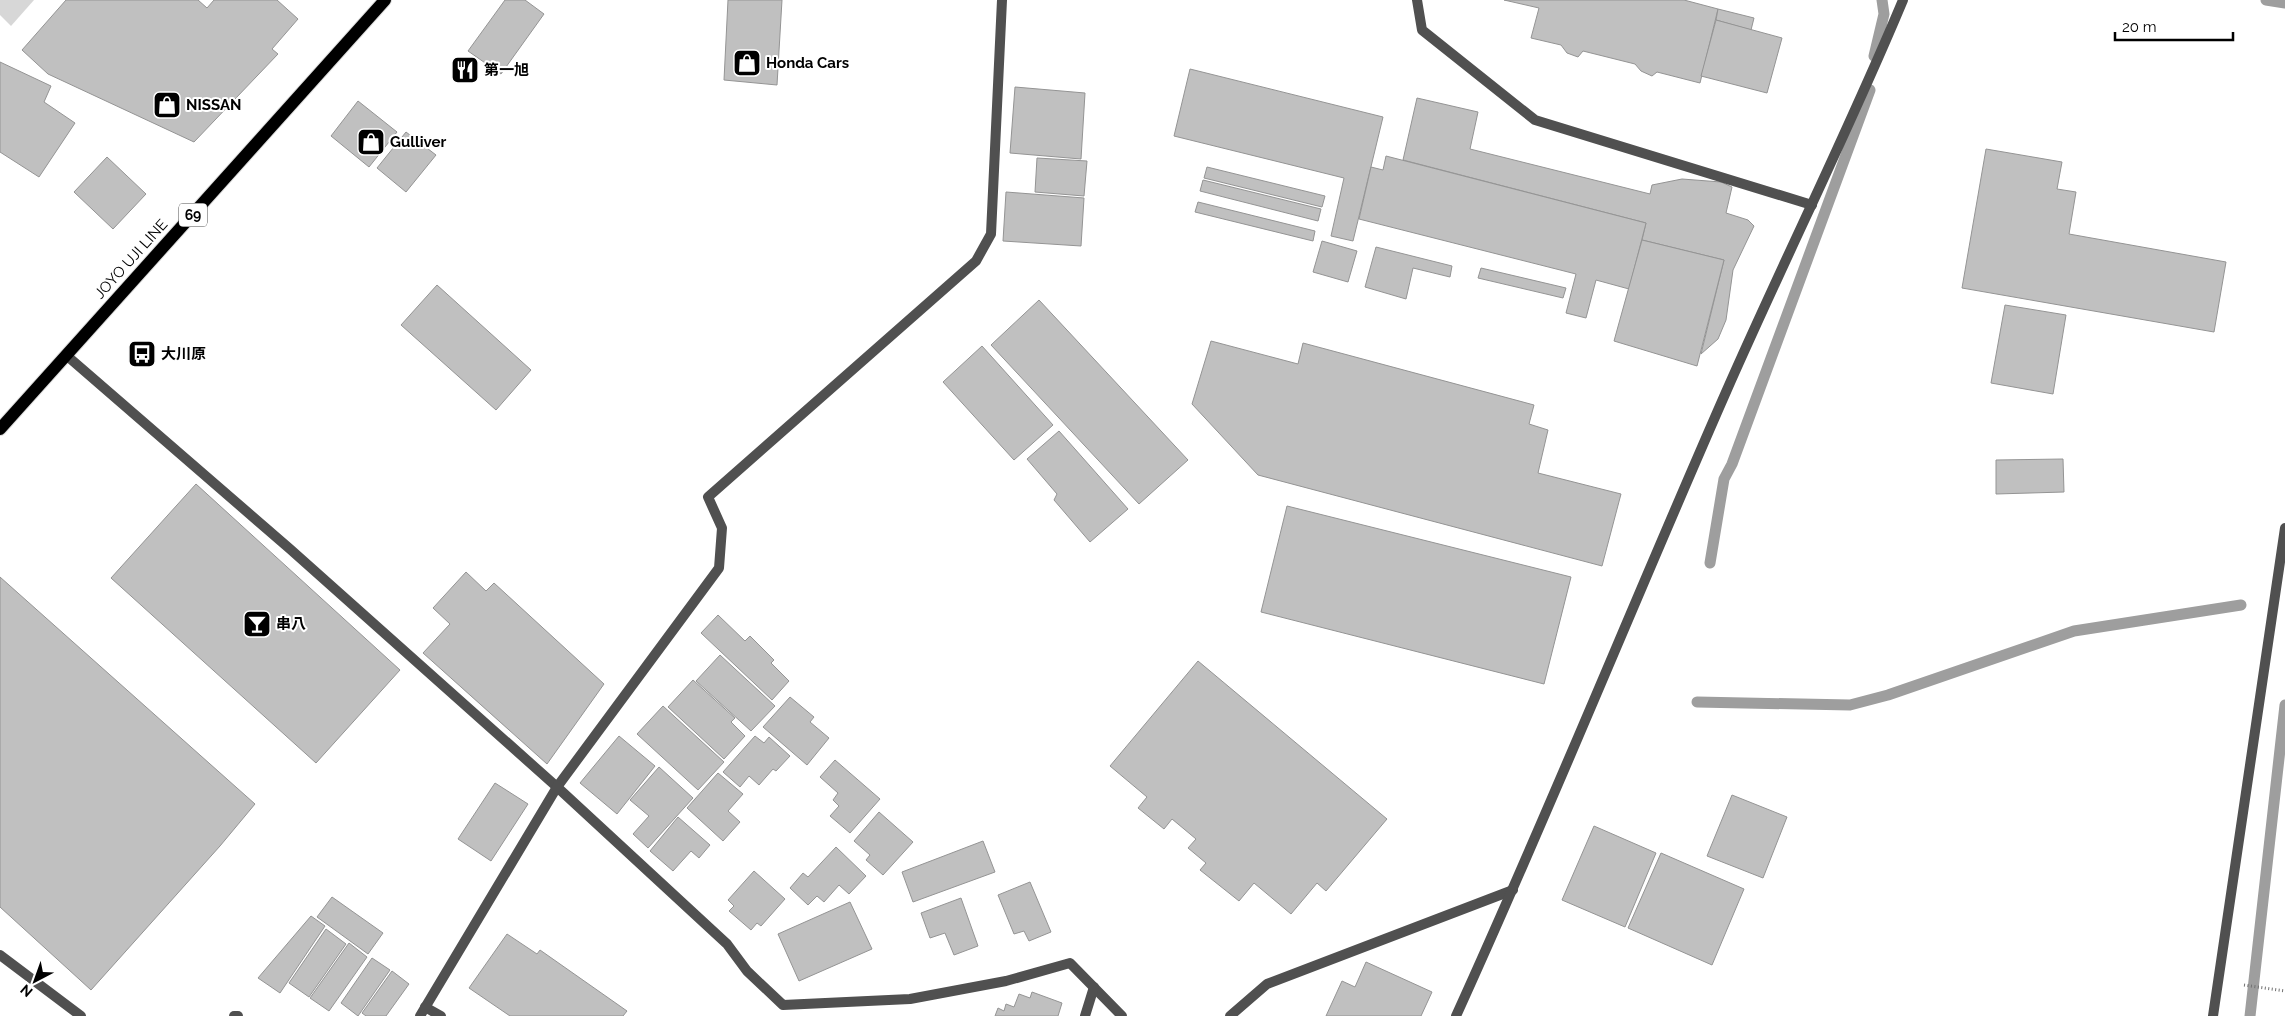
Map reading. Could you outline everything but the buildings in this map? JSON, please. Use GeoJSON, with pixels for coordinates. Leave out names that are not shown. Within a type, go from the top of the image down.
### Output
{"type":"FeatureCollection","features":[{"type":"Feature","properties":{"kind":"main road","name":"JOYO UJI LINE"},"geometry":{"type":"LineString","coordinates":[[0,429],[385,0]]}},
{"type":"Feature","properties":{"kind":"street"},"geometry":{"type":"LineString","coordinates":[[441,1016],[423,1012],[558,787],[719,568],[722,528],[708,497],[976,261],[991,234],[1002,0]]}},
{"type":"Feature","properties":{"kind":"street"},"geometry":{"type":"LineString","coordinates":[[1417,0],[1422,30],[1535,120],[1812,205]]}},
{"type":"Feature","properties":{"kind":"street"},"geometry":{"type":"LineString","coordinates":[[1456,1016],[1513,890],[1727,390],[1873,71],[1903,0]]}},
{"type":"Feature","properties":{"kind":"street"},"geometry":{"type":"LineString","coordinates":[[66,355],[290,549],[558,787],[727,944],[747,971],[782,1005],[910,999],[1006,981],[1070,963],[1122,1016]]}},
{"type":"Feature","properties":{"kind":"street"},"geometry":{"type":"LineString","coordinates":[[2213,1016],[2285,528]]}},
{"type":"Feature","properties":{"kind":"street"},"geometry":{"type":"LineString","coordinates":[[1230,1016],[1267,984],[1513,890]]}},
{"type":"Feature","properties":{"kind":"street"},"geometry":{"type":"LineString","coordinates":[[0,956],[81,1016]]}},
{"type":"Feature","properties":{"kind":"street"},"geometry":{"type":"LineString","coordinates":[[1084,1016],[1094,987]]}},
{"type":"Feature","properties":{"kind":"path"},"geometry":{"type":"LineString","coordinates":[[2218,980],[2285,992]]}},
{"type":"Feature","properties":{"kind":"shaded area"},"geometry":{"type":"Polygon","coordinates":[[[0,0],[34,0],[11,26],[0,15],[0,0]]]}},
{"type":"Feature","properties":{"kind":"waterway"},"geometry":{"type":"LineString","coordinates":[[1874,56],[1884,14],[1882,0]]}},
{"type":"Feature","properties":{"kind":"waterway"},"geometry":{"type":"LineString","coordinates":[[2266,0],[2285,3]]}},
{"type":"Feature","properties":{"kind":"waterway"},"geometry":{"type":"LineString","coordinates":[[1710,563],[1724,479],[1732,464],[1870,90]]}},
{"type":"Feature","properties":{"kind":"waterway"},"geometry":{"type":"LineString","coordinates":[[1697,702],[1850,705],[1888,695],[2074,631],[2241,605]]}},
{"type":"Feature","properties":{"kind":"waterway"},"geometry":{"type":"LineString","coordinates":[[2250,1016],[2285,705]]}},
{"type":"Feature","properties":{"kind":"place","name":"Honda Cars"},"geometry":{"type":"Point","coordinates":[747,63]}},
{"type":"Feature","properties":{"kind":"place","name":"第一旭"},"geometry":{"type":"Point","coordinates":[465,70]}},
{"type":"Feature","properties":{"kind":"place","name":"NISSAN"},"geometry":{"type":"Point","coordinates":[167,105]}},
{"type":"Feature","properties":{"kind":"place","name":"Gulliver"},"geometry":{"type":"Point","coordinates":[371,142]}},
{"type":"Feature","properties":{"kind":"place","name":"大川原"},"geometry":{"type":"Point","coordinates":[142,354]}},
{"type":"Feature","properties":{"kind":"place","name":"串八"},"geometry":{"type":"Point","coordinates":[257,624]}}]}
